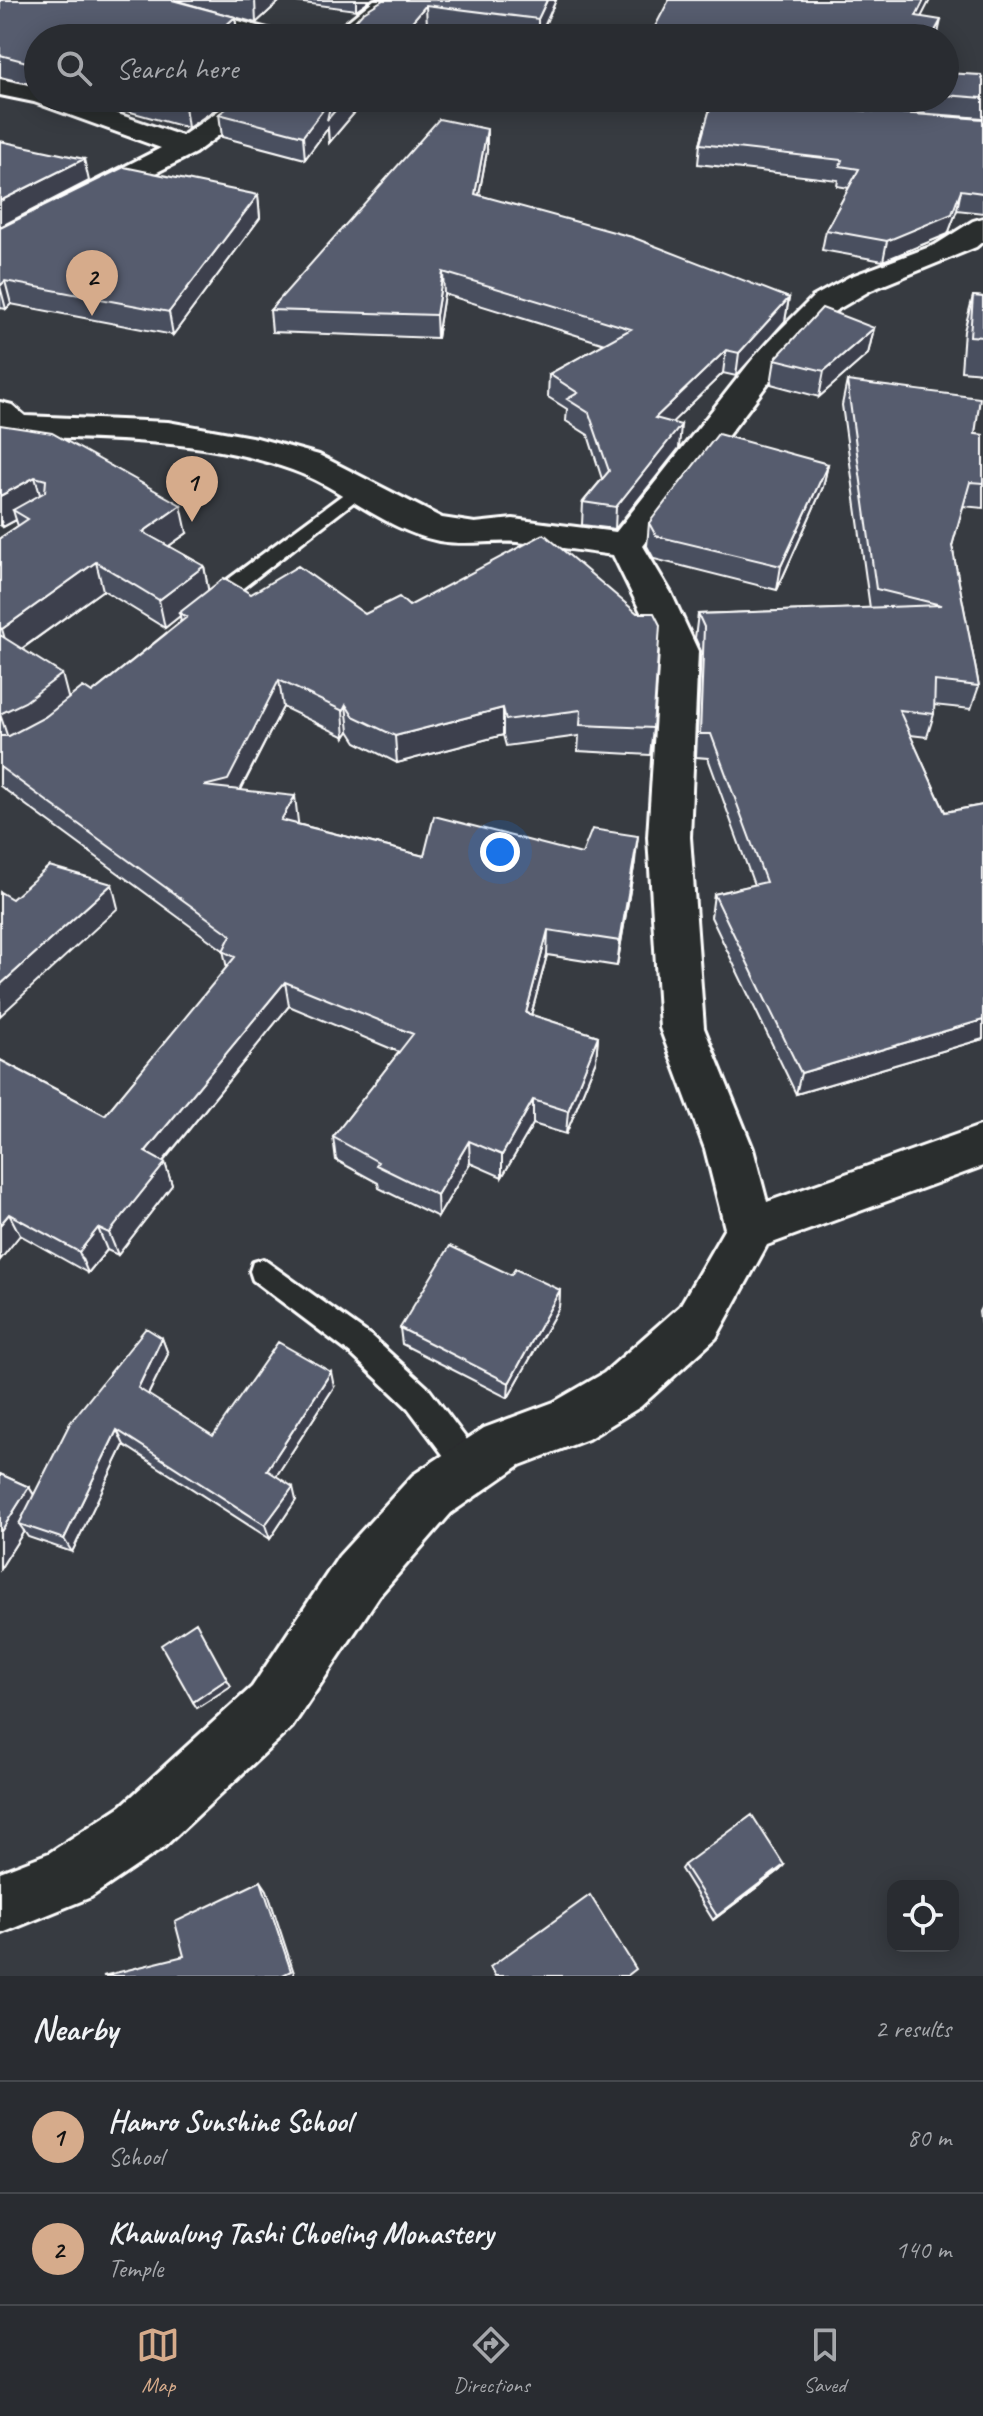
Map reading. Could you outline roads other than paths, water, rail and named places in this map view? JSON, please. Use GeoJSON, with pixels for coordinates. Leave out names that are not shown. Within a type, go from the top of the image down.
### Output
{"type":"FeatureCollection","features":[{"type":"Feature","properties":{"kind":"street"},"geometry":{"type":"LineString","coordinates":[[135,0],[222,24]]}},
{"type":"Feature","properties":{"kind":"street"},"geometry":{"type":"LineString","coordinates":[[359,24],[387,0]]}},
{"type":"Feature","properties":{"kind":"street"},"geometry":{"type":"LineString","coordinates":[[0,87],[24,92]]}},
{"type":"Feature","properties":{"kind":"street"},"geometry":{"type":"LineString","coordinates":[[85,112],[185,147]]}},
{"type":"Feature","properties":{"kind":"street"},"geometry":{"type":"LineString","coordinates":[[0,242],[185,147],[235,112]]}},
{"type":"Feature","properties":{"kind":"street"},"geometry":{"type":"LineString","coordinates":[[0,211],[26,218],[58,214]]}},
{"type":"Feature","properties":{"kind":"street"},"geometry":{"type":"LineString","coordinates":[[625,545],[695,459],[725,414],[787,341],[826,302],[924,261],[971,237],[983,227]]}},
{"type":"Feature","properties":{"kind":"street"},"geometry":{"type":"LineString","coordinates":[[0,412],[16,426],[168,432],[257,448],[307,463],[415,521],[438,529],[475,534],[513,530],[625,545]]}},
{"type":"Feature","properties":{"kind":"street"},"geometry":{"type":"LineString","coordinates":[[625,545],[653,593],[679,651],[669,837],[682,1028],[729,1149],[750,1230]]}},
{"type":"Feature","properties":{"kind":"street"},"geometry":{"type":"LineString","coordinates":[[0,1903],[69,1875],[142,1827],[272,1707],[359,1576],[432,1494],[469,1466],[503,1446],[570,1421],[622,1390],[698,1322],[750,1230],[983,1145]]}},
{"type":"Feature","properties":{"kind":"lane"},"geometry":{"type":"LineString","coordinates":[[198,613],[357,490]]}},
{"type":"Feature","properties":{"kind":"lane"},"geometry":{"type":"LineString","coordinates":[[263,1271],[361,1345],[418,1398],[469,1466]]}},
{"type":"Feature","properties":{"kind":"place","name":"Khawalung Tashi Choeling Monastery"},"geometry":{"type":"Point","coordinates":[92,316]}},
{"type":"Feature","properties":{"kind":"place","name":"Hamro Sunshine School"},"geometry":{"type":"Point","coordinates":[192,522]}}]}
